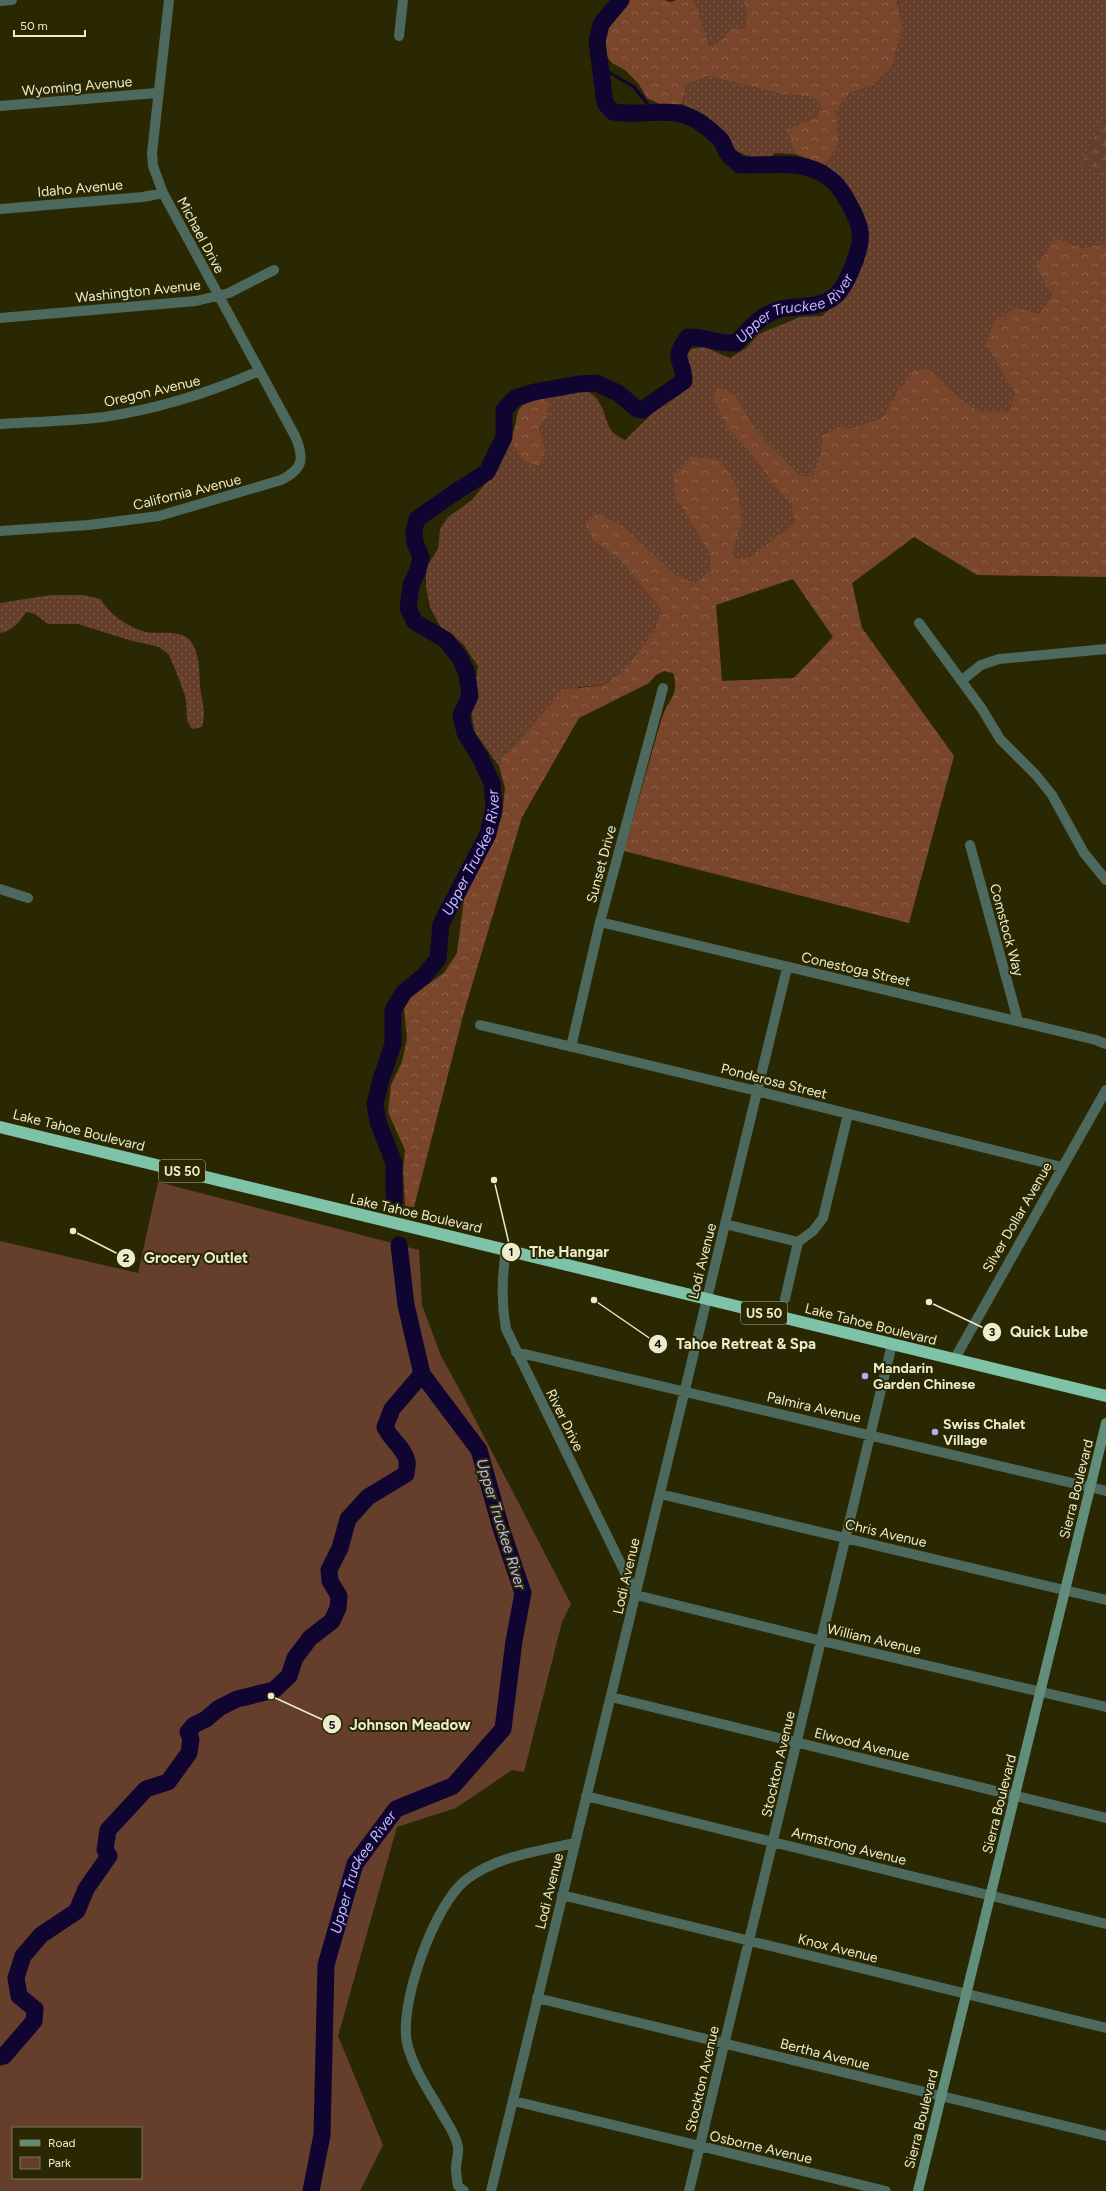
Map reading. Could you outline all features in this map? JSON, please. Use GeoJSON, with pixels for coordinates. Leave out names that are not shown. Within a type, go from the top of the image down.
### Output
{"type":"FeatureCollection","features":[{"type":"Feature","properties":{"kind":"highway","name":"Lake Tahoe Boulevard"},"geometry":{"type":"LineString","coordinates":[[0,1127],[1106,1396]]}},
{"type":"Feature","properties":{"kind":"street"},"geometry":{"type":"LineString","coordinates":[[0,1],[12,0]]}},
{"type":"Feature","properties":{"kind":"street","name":"Michael Drive"},"geometry":{"type":"LineString","coordinates":[[168,0],[157,93],[152,153],[153,166],[163,193],[295,436],[301,454],[300,464]]}},
{"type":"Feature","properties":{"kind":"street"},"geometry":{"type":"LineString","coordinates":[[399,36],[403,0]]}},
{"type":"Feature","properties":{"kind":"street","name":"Wyoming Avenue"},"geometry":{"type":"LineString","coordinates":[[0,106],[157,93]]}},
{"type":"Feature","properties":{"kind":"street","name":"Idaho Avenue"},"geometry":{"type":"LineString","coordinates":[[0,210],[143,197],[163,193]]}},
{"type":"Feature","properties":{"kind":"street","name":"Washington Avenue"},"geometry":{"type":"LineString","coordinates":[[0,318],[178,303],[218,296],[229,293],[274,270]]}},
{"type":"Feature","properties":{"kind":"street","name":"Oregon Avenue"},"geometry":{"type":"LineString","coordinates":[[0,424],[103,417],[135,412],[210,391],[259,371]]}},
{"type":"Feature","properties":{"kind":"street","name":"California Avenue"},"geometry":{"type":"LineString","coordinates":[[0,531],[89,525],[159,516],[281,480],[290,476],[300,464]]}},
{"type":"Feature","properties":{"kind":"street"},"geometry":{"type":"LineString","coordinates":[[919,623],[961,681],[1000,739],[1036,774],[1052,795],[1084,853],[1106,880]]}},
{"type":"Feature","properties":{"kind":"street"},"geometry":{"type":"LineString","coordinates":[[961,681],[981,665],[999,659],[1106,649]]}},
{"type":"Feature","properties":{"kind":"street","name":"Sunset Drive"},"geometry":{"type":"LineString","coordinates":[[571,1047],[600,922],[663,688]]}},
{"type":"Feature","properties":{"kind":"street","name":"Comstock Way"},"geometry":{"type":"LineString","coordinates":[[970,845],[1018,1021]]}},
{"type":"Feature","properties":{"kind":"street"},"geometry":{"type":"LineString","coordinates":[[0,889],[28,898]]}},
{"type":"Feature","properties":{"kind":"street","name":"Conestoga Street"},"geometry":{"type":"LineString","coordinates":[[600,922],[787,968],[1018,1021],[1106,1044]]}},
{"type":"Feature","properties":{"kind":"street","name":"Lodi Avenue"},"geometry":{"type":"LineString","coordinates":[[491,2191],[787,968]]}},
{"type":"Feature","properties":{"kind":"street","name":"Ponderosa Street"},"geometry":{"type":"LineString","coordinates":[[480,1025],[757,1091],[1062,1167]]}},
{"type":"Feature","properties":{"kind":"street","name":"Silver Dollar Avenue"},"geometry":{"type":"LineString","coordinates":[[954,1360],[1106,1090]]}},
{"type":"Feature","properties":{"kind":"street"},"geometry":{"type":"LineString","coordinates":[[785,1299],[798,1242],[813,1231],[823,1218],[848,1114]]}},
{"type":"Feature","properties":{"kind":"street"},"geometry":{"type":"LineString","coordinates":[[725,1224],[798,1242]]}},
{"type":"Feature","properties":{"kind":"street","name":"River Drive"},"geometry":{"type":"LineString","coordinates":[[506,1250],[501,1281],[502,1306],[506,1329],[636,1595]]}},
{"type":"Feature","properties":{"kind":"street","name":"Stockton Avenue"},"geometry":{"type":"LineString","coordinates":[[689,2191],[725,2044],[748,1941],[774,1842],[892,1344]]}},
{"type":"Feature","properties":{"kind":"street","name":"Palmira Avenue"},"geometry":{"type":"LineString","coordinates":[[516,1352],[684,1393],[871,1434],[1106,1491]]}},
{"type":"Feature","properties":{"kind":"street","name":"Sierra Boulevard"},"geometry":{"type":"LineString","coordinates":[[918,2191],[940,2097],[1016,1796],[1106,1423]]}},
{"type":"Feature","properties":{"kind":"street","name":"Chris Avenue"},"geometry":{"type":"LineString","coordinates":[[660,1494],[1106,1600]]}},
{"type":"Feature","properties":{"kind":"street","name":"William Avenue"},"geometry":{"type":"LineString","coordinates":[[636,1595],[822,1641],[1106,1707]]}},
{"type":"Feature","properties":{"kind":"street","name":"Elwood Avenue"},"geometry":{"type":"LineString","coordinates":[[611,1698],[1106,1818]]}},
{"type":"Feature","properties":{"kind":"street","name":"Armstrong Avenue"},"geometry":{"type":"LineString","coordinates":[[586,1796],[1106,1924]]}},
{"type":"Feature","properties":{"kind":"street"},"geometry":{"type":"LineString","coordinates":[[464,2191],[458,2186],[456,2169],[458,2147],[452,2131],[419,2074],[407,2046],[406,2016],[412,1986],[430,1937],[451,1894],[467,1879],[491,1866],[518,1855],[575,1843]]}},
{"type":"Feature","properties":{"kind":"street","name":"Knox Avenue"},"geometry":{"type":"LineString","coordinates":[[562,1894],[1106,2028]]}},
{"type":"Feature","properties":{"kind":"street","name":"Bertha Avenue"},"geometry":{"type":"LineString","coordinates":[[537,1998],[940,2097],[1106,2136]]}},
{"type":"Feature","properties":{"kind":"street","name":"Osborne Avenue"},"geometry":{"type":"LineString","coordinates":[[514,2101],[886,2191]]}},
{"type":"Feature","properties":{"kind":"green space"},"geometry":{"type":"Polygon","coordinates":[[[630,0],[665,0],[670,2],[677,0],[694,0],[709,46],[723,38],[731,28],[746,29],[747,12],[742,0],[899,0],[897,2],[902,29],[891,67],[873,85],[850,93],[836,111],[839,144],[825,165],[795,154],[786,129],[817,117],[821,106],[812,97],[781,94],[707,76],[686,86],[682,104],[662,105],[647,98],[638,83],[625,70],[612,63],[602,50],[602,34],[608,22],[630,0]]]}},
{"type":"Feature","properties":{"kind":"green space"},"geometry":{"type":"Polygon","coordinates":[[[694,0],[742,0],[747,12],[746,29],[731,28],[723,38],[708,46],[694,0]]]}},
{"type":"Feature","properties":{"kind":"green space"},"geometry":{"type":"Polygon","coordinates":[[[899,0],[1106,0],[1106,120],[1088,145],[1095,172],[1106,170],[1106,244],[1080,248],[1039,314],[1017,307],[986,345],[1015,394],[1008,412],[979,412],[949,389],[930,369],[897,392],[882,418],[851,428],[840,426],[822,435],[820,457],[813,475],[801,476],[756,430],[736,396],[729,431],[753,456],[779,492],[791,500],[794,523],[751,556],[737,559],[732,553],[742,523],[676,498],[709,553],[710,570],[695,583],[677,576],[627,529],[599,513],[585,523],[593,541],[619,559],[661,610],[654,631],[624,670],[604,685],[579,687],[525,734],[504,755],[499,766],[475,733],[471,711],[478,666],[463,644],[440,626],[430,607],[426,587],[426,568],[438,549],[440,529],[448,517],[472,500],[493,474],[510,439],[522,460],[539,467],[546,450],[539,428],[548,415],[549,403],[542,398],[585,389],[598,400],[613,433],[625,440],[661,405],[681,394],[690,384],[690,369],[684,359],[691,349],[704,347],[730,358],[746,348],[759,334],[800,317],[822,316],[839,301],[864,262],[866,230],[853,194],[841,178],[825,165],[839,144],[836,111],[850,93],[873,85],[899,0]]]}},
{"type":"Feature","properties":{"kind":"green space"},"geometry":{"type":"Polygon","coordinates":[[[707,76],[781,94],[812,97],[821,106],[817,117],[786,129],[795,154],[775,153],[770,158],[754,158],[736,151],[708,117],[682,104],[686,86],[707,76]]]}},
{"type":"Feature","properties":{"kind":"green space"},"geometry":{"type":"Polygon","coordinates":[[[1106,120],[1106,170],[1095,172],[1081,166],[1088,145],[1106,120]]]}},
{"type":"Feature","properties":{"kind":"green space"},"geometry":{"type":"Polygon","coordinates":[[[1055,238],[1080,248],[1106,244],[1106,577],[977,575],[914,537],[852,583],[862,628],[954,756],[909,923],[624,851],[662,717],[673,696],[675,680],[673,673],[664,671],[656,675],[649,683],[579,718],[522,817],[464,1012],[414,1207],[405,1206],[403,1171],[405,1150],[388,1112],[391,1085],[402,1062],[407,1038],[404,1008],[411,996],[444,973],[457,953],[464,899],[502,817],[505,788],[499,766],[504,755],[525,734],[563,690],[604,685],[624,670],[654,631],[661,610],[619,559],[593,541],[585,523],[599,513],[627,529],[677,576],[695,583],[710,570],[709,553],[676,498],[674,476],[693,457],[720,460],[737,487],[742,523],[732,553],[737,559],[751,556],[794,523],[791,501],[779,492],[753,456],[729,431],[713,397],[720,388],[736,396],[756,430],[801,476],[813,475],[820,456],[822,435],[840,426],[851,428],[882,418],[897,392],[914,371],[930,369],[949,389],[979,412],[1008,412],[1015,394],[986,345],[994,322],[1017,307],[1039,314],[1052,294],[1036,268],[1055,238]],[[793,579],[716,605],[722,681],[794,678],[833,637],[793,579]]]}},
{"type":"Feature","properties":{"kind":"green space"},"geometry":{"type":"Polygon","coordinates":[[[542,398],[549,403],[548,415],[539,428],[546,450],[539,467],[522,460],[510,439],[514,431],[520,409],[531,401],[542,398]]]}},
{"type":"Feature","properties":{"kind":"green space"},"geometry":{"type":"Polygon","coordinates":[[[51,595],[83,595],[100,599],[114,615],[132,627],[146,632],[177,634],[188,638],[195,648],[199,663],[204,710],[202,727],[192,729],[187,721],[186,699],[178,676],[169,655],[159,647],[129,640],[78,624],[48,624],[35,614],[26,612],[15,626],[0,633],[0,603],[51,595]]]}},
{"type":"Feature","properties":{"kind":"green space"},"geometry":{"type":"Polygon","coordinates":[[[158,1182],[419,1250],[422,1305],[441,1356],[571,1604],[562,1622],[524,1772],[512,1770],[456,1808],[397,1827],[338,2036],[383,2145],[360,2191],[0,2191],[0,1241],[138,1273],[158,1182]]]}},
{"type":"Feature","properties":{"kind":"waterway","name":"Upper Truckee River"},"geometry":{"type":"LineString","coordinates":[[384,1071],[393,1044],[393,1010],[404,992],[423,977],[438,959],[441,924],[488,834],[494,807],[492,783],[480,757],[465,733],[461,715],[470,696],[467,674],[460,658],[446,640],[415,622],[408,608],[411,585],[418,570],[421,557],[415,543],[414,531],[417,519],[487,472],[504,437],[504,410],[515,398],[534,392],[579,384],[596,383],[618,393],[637,409],[642,410],[684,381],[679,355],[680,350],[688,337],[736,343],[756,323],[774,311],[815,305],[828,301],[834,297],[844,285],[853,267],[859,247],[859,226],[850,206],[835,183],[821,173],[812,169],[794,165],[740,165],[728,154],[721,140],[705,126],[692,118],[680,114],[669,112],[613,112],[605,103],[597,42],[601,24],[621,0]]}},
{"type":"Feature","properties":{"kind":"waterway","name":"Upper Truckee River"},"geometry":{"type":"LineString","coordinates":[[600,67],[634,87],[654,112]]}},
{"type":"Feature","properties":{"kind":"waterway","name":"Upper Truckee River"},"geometry":{"type":"LineString","coordinates":[[382,1075],[375,1104],[378,1122],[394,1163],[394,1203]]}},
{"type":"Feature","properties":{"kind":"waterway","name":"Upper Truckee River"},"geometry":{"type":"LineString","coordinates":[[311,2191],[322,2135],[326,1965],[355,1864],[396,1809],[453,1786],[503,1729],[514,1641],[523,1593],[501,1528],[479,1450],[422,1374],[406,1305],[399,1245]]}},
{"type":"Feature","properties":{"kind":"waterway","name":"Upper Truckee River"},"geometry":{"type":"LineString","coordinates":[[0,2057],[4,2056],[34,2021],[35,2009],[19,1996],[16,1978],[23,1956],[41,1935],[77,1911],[86,1889],[109,1856],[105,1850],[108,1830],[146,1789],[168,1782],[189,1753],[191,1739],[188,1732],[194,1725],[206,1719],[219,1708],[237,1699],[274,1690],[289,1676],[295,1658],[310,1638],[332,1621],[338,1608],[339,1596],[330,1581],[329,1570],[340,1548],[348,1519],[368,1497],[406,1474],[406,1457],[385,1427],[392,1409],[422,1374]]}},
{"type":"Feature","properties":{"kind":"place","name":"The Hangar"},"geometry":{"type":"Point","coordinates":[494,1180]}},
{"type":"Feature","properties":{"kind":"place","name":"Grocery Outlet"},"geometry":{"type":"Point","coordinates":[73,1231]}},
{"type":"Feature","properties":{"kind":"place","name":"Tahoe Retreat & Spa"},"geometry":{"type":"Point","coordinates":[594,1300]}},
{"type":"Feature","properties":{"kind":"place","name":"Quick Lube"},"geometry":{"type":"Point","coordinates":[929,1302]}},
{"type":"Feature","properties":{"kind":"place","name":"Mandarin Garden Chinese"},"geometry":{"type":"Point","coordinates":[865,1376]}},
{"type":"Feature","properties":{"kind":"place","name":"Swiss Chalet Village"},"geometry":{"type":"Point","coordinates":[935,1432]}},
{"type":"Feature","properties":{"kind":"place","name":"Johnson Meadow"},"geometry":{"type":"Point","coordinates":[271,1696]}}]}
